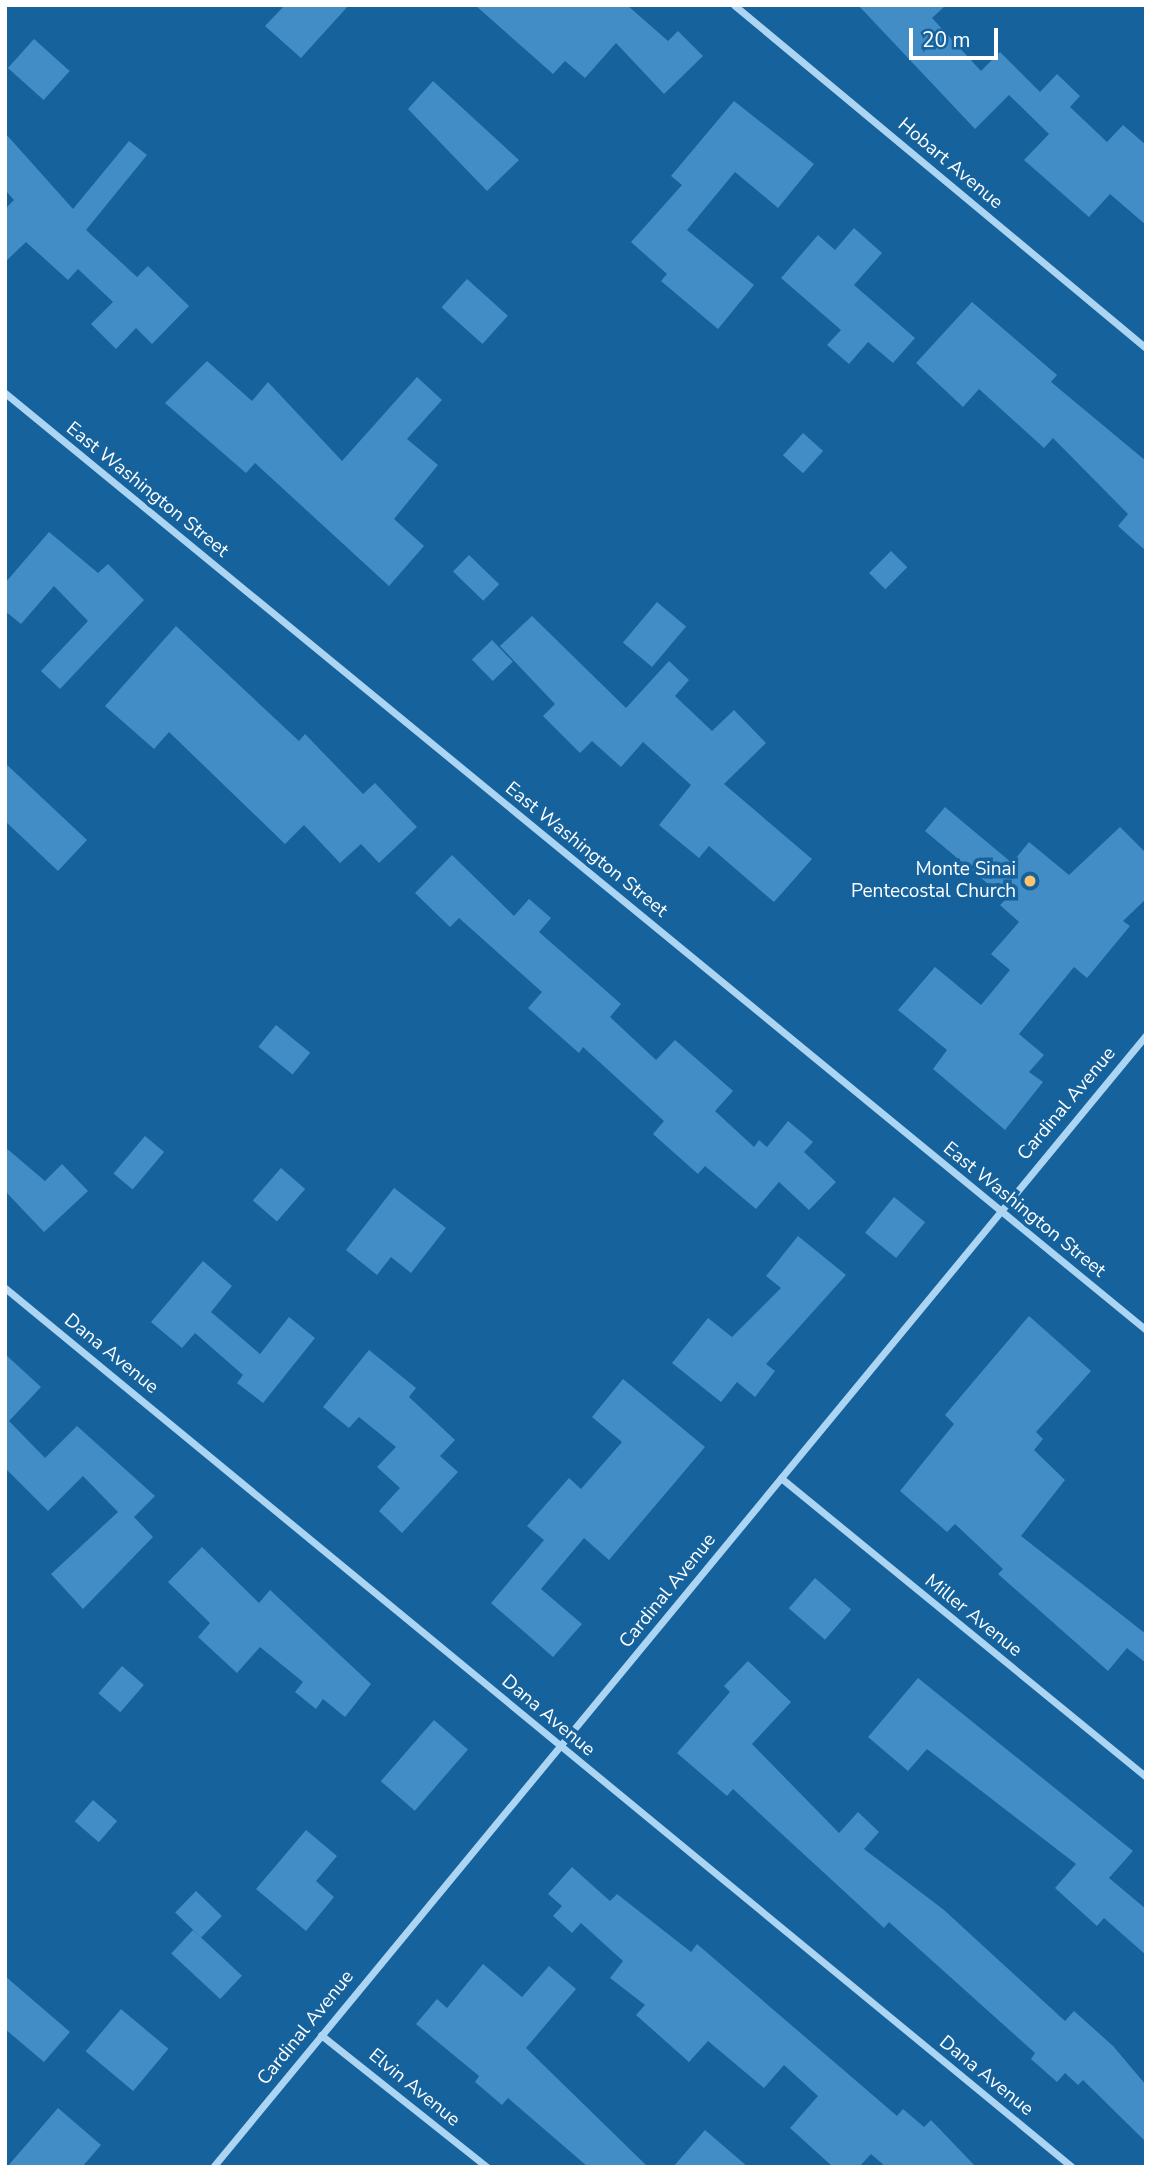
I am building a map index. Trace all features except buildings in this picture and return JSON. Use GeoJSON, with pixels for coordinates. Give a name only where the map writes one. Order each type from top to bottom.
{"type":"FeatureCollection","features":[{"type":"Feature","properties":{"kind":"street","name":"Hobart Avenue"},"geometry":{"type":"LineString","coordinates":[[734,5],[1146,348]]}},
{"type":"Feature","properties":{"kind":"street","name":"East Washington Street"},"geometry":{"type":"LineString","coordinates":[[5,393],[1146,1330]]}},
{"type":"Feature","properties":{"kind":"street","name":"Cardinal Avenue"},"geometry":{"type":"LineString","coordinates":[[213,2167],[1146,1035]]}},
{"type":"Feature","properties":{"kind":"street","name":"Dana Avenue"},"geometry":{"type":"LineString","coordinates":[[5,1288],[1072,2167]]}},
{"type":"Feature","properties":{"kind":"street","name":"Miller Avenue"},"geometry":{"type":"LineString","coordinates":[[781,1478],[1146,1777]]}},
{"type":"Feature","properties":{"kind":"street","name":"Elvin Avenue"},"geometry":{"type":"LineString","coordinates":[[321,2035],[486,2167]]}},
{"type":"Feature","properties":{"kind":"place","name":"Monte Sinai Pentecostal Church"},"geometry":{"type":"Point","coordinates":[1030,881]}}]}
